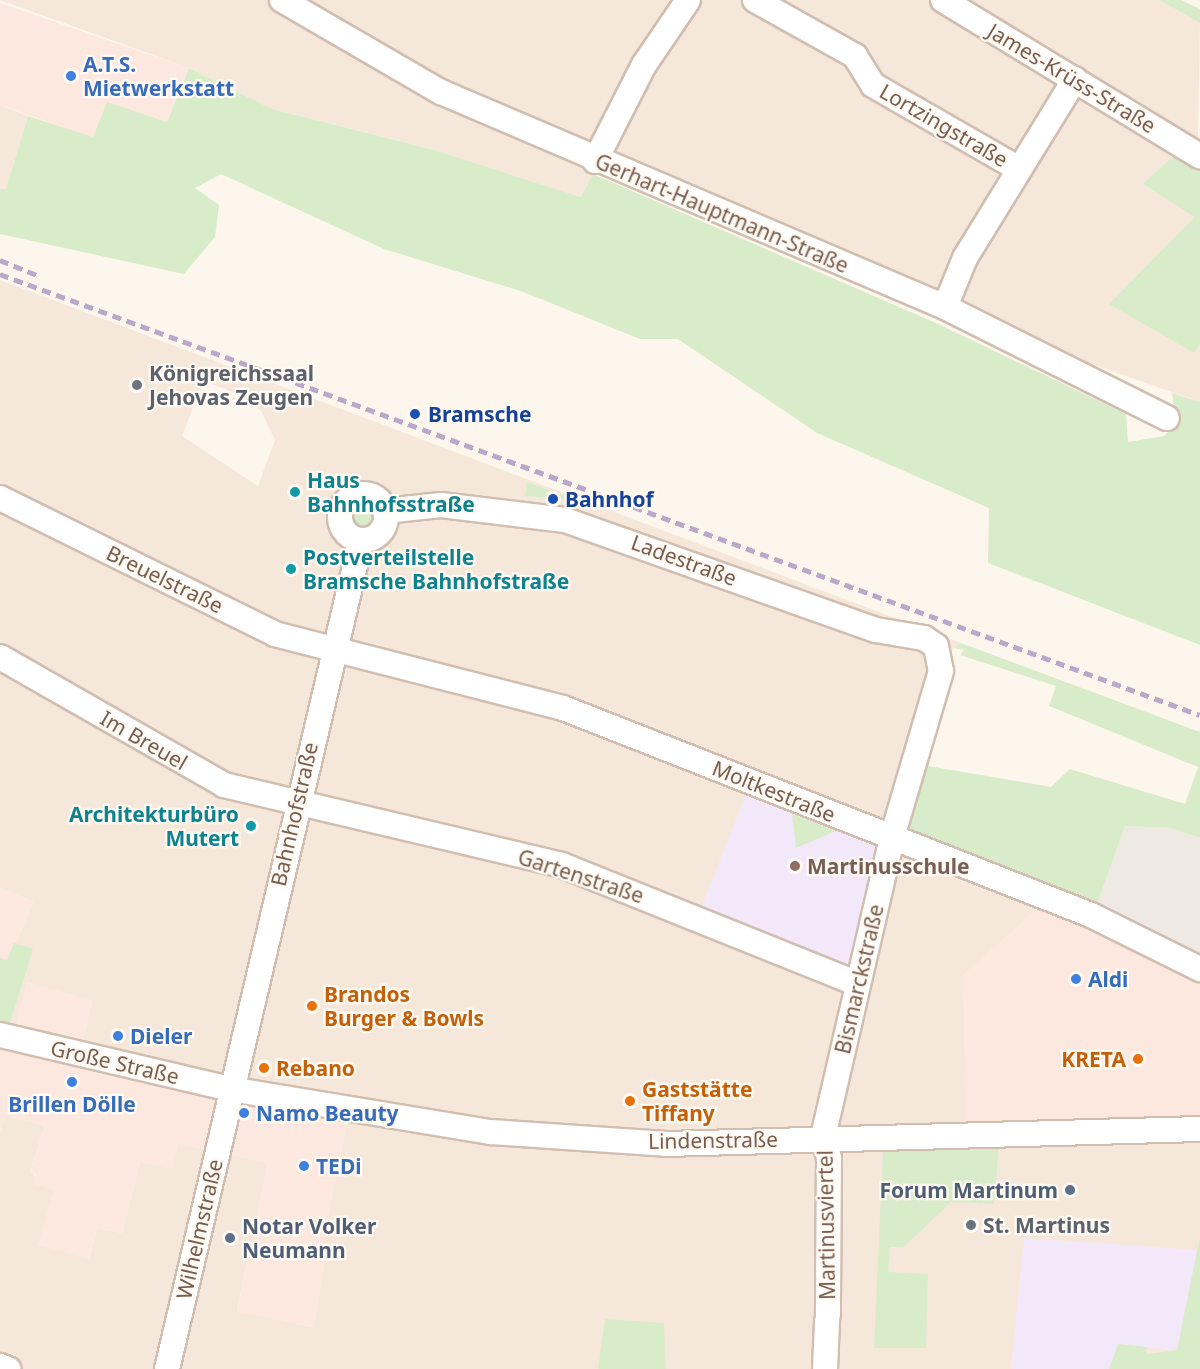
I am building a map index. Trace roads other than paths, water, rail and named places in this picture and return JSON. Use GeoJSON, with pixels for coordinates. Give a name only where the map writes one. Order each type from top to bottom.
{"type":"FeatureCollection","features":[{"type":"Feature","properties":{"kind":"street","name":"Gerhart-Hauptmann-Straße"},"geometry":{"type":"LineString","coordinates":[[282,0],[441,92],[595,161],[945,307],[1167,418]]}},
{"type":"Feature","properties":{"kind":"street"},"geometry":{"type":"LineString","coordinates":[[595,161],[644,65],[688,0]]}},
{"type":"Feature","properties":{"kind":"street","name":"Lortzingstraße"},"geometry":{"type":"LineString","coordinates":[[755,0],[855,56],[873,85],[1018,169]]}},
{"type":"Feature","properties":{"kind":"street","name":"James-Krüss-Straße"},"geometry":{"type":"LineString","coordinates":[[943,0],[1200,156]]}},
{"type":"Feature","properties":{"kind":"street","name":"Lortzingstraße"},"geometry":{"type":"LineString","coordinates":[[945,307],[965,258],[1018,169],[1076,79]]}},
{"type":"Feature","properties":{"kind":"street"},"geometry":{"type":"LineString","coordinates":[[373,497],[385,511],[380,532],[361,540],[341,525],[347,500],[373,497]]}},
{"type":"Feature","properties":{"kind":"street","name":"Breuelstraße"},"geometry":{"type":"LineString","coordinates":[[0,498],[275,634],[334,651]]}},
{"type":"Feature","properties":{"kind":"street","name":"Ladestraße"},"geometry":{"type":"LineString","coordinates":[[385,511],[441,505],[586,525],[876,630],[924,638],[942,657],[936,683]]}},
{"type":"Feature","properties":{"kind":"street","name":"Bahnhofstraße"},"geometry":{"type":"LineString","coordinates":[[231,1089],[296,804],[361,540]]}},
{"type":"Feature","properties":{"kind":"street","name":"Moltkestraße"},"geometry":{"type":"LineString","coordinates":[[334,651],[563,708],[1091,915],[1200,969]]}},
{"type":"Feature","properties":{"kind":"street","name":"Im Breuel"},"geometry":{"type":"LineString","coordinates":[[0,657],[224,785],[296,804]]}},
{"type":"Feature","properties":{"kind":"street","name":"Bismarckstraße"},"geometry":{"type":"LineString","coordinates":[[824,1136],[856,983],[892,838],[936,683]]}},
{"type":"Feature","properties":{"kind":"street","name":"Gartenstraße"},"geometry":{"type":"LineString","coordinates":[[296,804],[562,865],[856,983]]}},
{"type":"Feature","properties":{"kind":"street","name":"Große Straße"},"geometry":{"type":"LineString","coordinates":[[0,1035],[231,1089]]}},
{"type":"Feature","properties":{"kind":"street","name":"Lindenstraße"},"geometry":{"type":"LineString","coordinates":[[231,1089],[491,1132],[666,1144],[824,1136],[1200,1129]]}},
{"type":"Feature","properties":{"kind":"street","name":"Wilhelmstraße"},"geometry":{"type":"LineString","coordinates":[[167,1369],[231,1089]]}},
{"type":"Feature","properties":{"kind":"street","name":"Martinusviertel"},"geometry":{"type":"LineString","coordinates":[[824,1136],[829,1158],[828,1318],[825,1369]]}},
{"type":"Feature","properties":{"kind":"street"},"geometry":{"type":"LineString","coordinates":[[0,1366],[8,1369]]}},
{"type":"Feature","properties":{"kind":"railway"},"geometry":{"type":"LineString","coordinates":[[0,260],[37,275]]}},
{"type":"Feature","properties":{"kind":"railway"},"geometry":{"type":"LineString","coordinates":[[0,274],[1200,715]]}},
{"type":"Feature","properties":{"kind":"place","name":"A.T.S. Mietwerkstatt"},"geometry":{"type":"Point","coordinates":[71,76]}},
{"type":"Feature","properties":{"kind":"place","name":"Königreichssaal Jehovas Zeugen"},"geometry":{"type":"Point","coordinates":[137,385]}},
{"type":"Feature","properties":{"kind":"place","name":"Bramsche"},"geometry":{"type":"Point","coordinates":[415,414]}},
{"type":"Feature","properties":{"kind":"place","name":"Haus Bahnhofsstraße"},"geometry":{"type":"Point","coordinates":[295,492]}},
{"type":"Feature","properties":{"kind":"place","name":"Bahnhof"},"geometry":{"type":"Point","coordinates":[553,499]}},
{"type":"Feature","properties":{"kind":"place","name":"Postverteilstelle Bramsche Bahnhofstraße"},"geometry":{"type":"Point","coordinates":[291,569]}},
{"type":"Feature","properties":{"kind":"place","name":"Architekturbüro Mutert"},"geometry":{"type":"Point","coordinates":[251,826]}},
{"type":"Feature","properties":{"kind":"place","name":"Martinusschule"},"geometry":{"type":"Point","coordinates":[795,866]}},
{"type":"Feature","properties":{"kind":"place","name":"Aldi"},"geometry":{"type":"Point","coordinates":[1076,979]}},
{"type":"Feature","properties":{"kind":"place","name":"Brandos Burger & Bowls"},"geometry":{"type":"Point","coordinates":[312,1006]}},
{"type":"Feature","properties":{"kind":"place","name":"Dieler"},"geometry":{"type":"Point","coordinates":[118,1036]}},
{"type":"Feature","properties":{"kind":"place","name":"KRETA"},"geometry":{"type":"Point","coordinates":[1138,1059]}},
{"type":"Feature","properties":{"kind":"place","name":"Rebano"},"geometry":{"type":"Point","coordinates":[264,1068]}},
{"type":"Feature","properties":{"kind":"place","name":"Brillen Dölle"},"geometry":{"type":"Point","coordinates":[72,1082]}},
{"type":"Feature","properties":{"kind":"place","name":"Gaststätte Tiffany"},"geometry":{"type":"Point","coordinates":[630,1101]}},
{"type":"Feature","properties":{"kind":"place","name":"Namo Beauty"},"geometry":{"type":"Point","coordinates":[244,1113]}},
{"type":"Feature","properties":{"kind":"place","name":"TEDi"},"geometry":{"type":"Point","coordinates":[304,1166]}},
{"type":"Feature","properties":{"kind":"place","name":"Forum Martinum"},"geometry":{"type":"Point","coordinates":[1070,1190]}},
{"type":"Feature","properties":{"kind":"place","name":"St. Martinus"},"geometry":{"type":"Point","coordinates":[971,1225]}},
{"type":"Feature","properties":{"kind":"place","name":"Notar Volker Neumann"},"geometry":{"type":"Point","coordinates":[230,1238]}}]}
